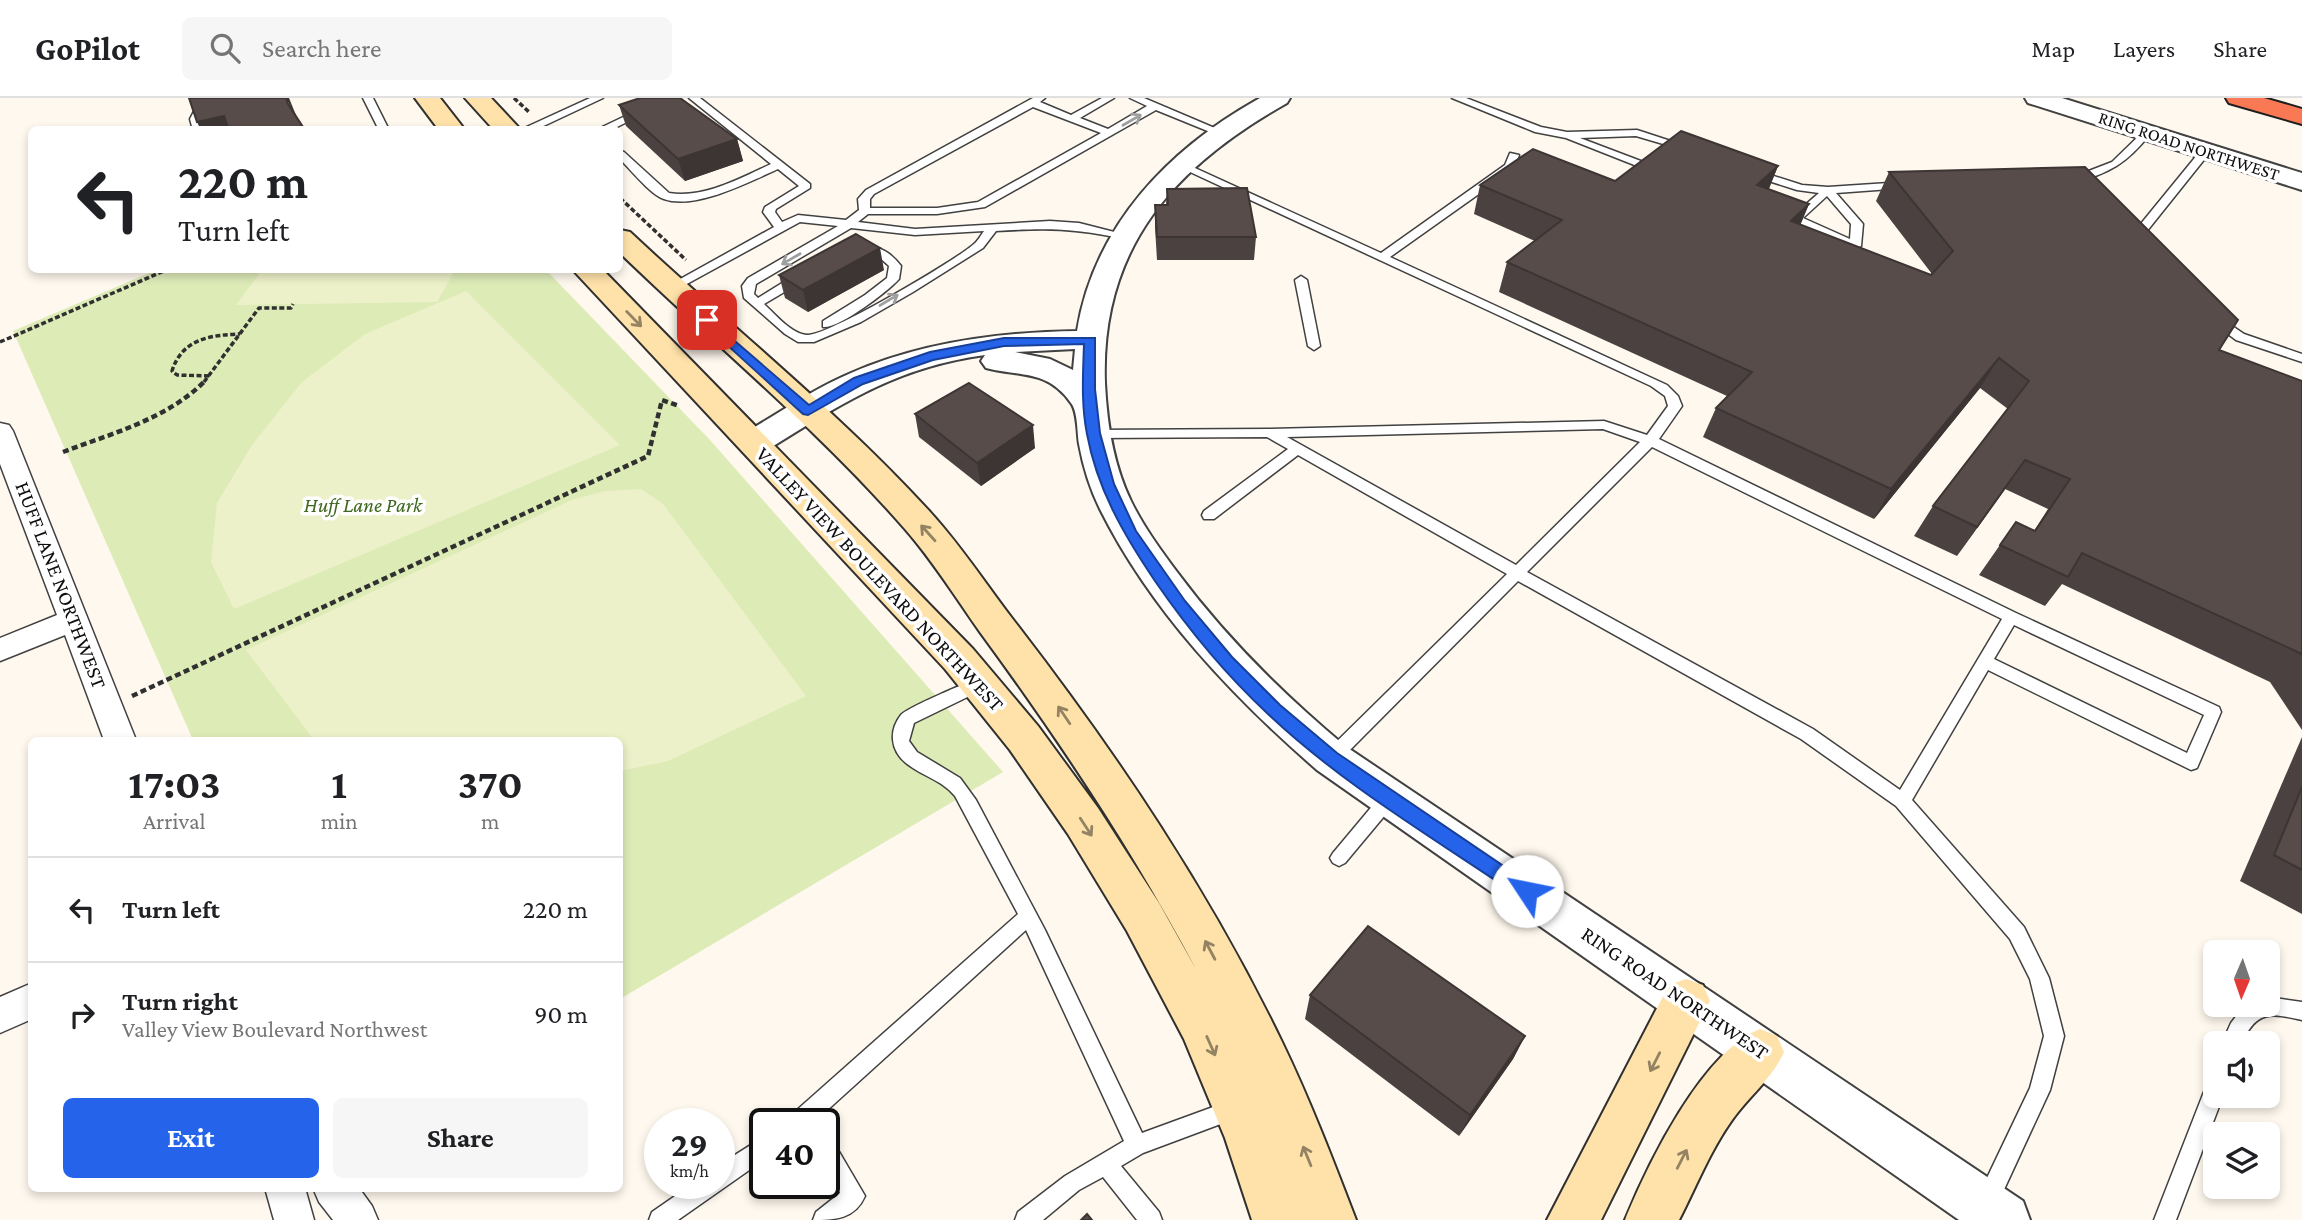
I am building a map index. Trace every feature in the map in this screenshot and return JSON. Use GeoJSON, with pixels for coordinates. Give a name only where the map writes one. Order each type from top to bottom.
{"type":"FeatureCollection","features":[{"type":"Feature","properties":{"kind":"highway"},"geometry":{"type":"LineString","coordinates":[[2238,98],[2302,117]]}},
{"type":"Feature","properties":{"kind":"main road"},"geometry":{"type":"LineString","coordinates":[[428,98],[446,126]]}},
{"type":"Feature","properties":{"kind":"main road"},"geometry":{"type":"LineString","coordinates":[[452,98],[476,126]]}},
{"type":"Feature","properties":{"kind":"main road"},"geometry":{"type":"LineString","coordinates":[[477,98],[505,126]]}},
{"type":"Feature","properties":{"kind":"main road"},"geometry":{"type":"LineString","coordinates":[[623,241],[670,288],[861,461],[933,539],[1044,687],[1110,783],[1198,929],[1254,1035],[1309,1159],[1329,1220]]}},
{"type":"Feature","properties":{"kind":"main road","name":"VALLEY VIEW BOULEVARD NORTHWEST"},"geometry":{"type":"LineString","coordinates":[[590,273],[755,442],[959,659],[1024,738],[1083,821],[1143,917],[1202,1026],[1250,1137],[1278,1220]]}},
{"type":"Feature","properties":{"kind":"main road"},"geometry":{"type":"LineString","coordinates":[[980,684],[1001,682],[1008,688],[1049,742],[1158,862]]}},
{"type":"Feature","properties":{"kind":"main road"},"geometry":{"type":"LineString","coordinates":[[1573,1220],[1686,1001]]}},
{"type":"Feature","properties":{"kind":"main road"},"geometry":{"type":"LineString","coordinates":[[1651,1220],[1702,1121],[1716,1100],[1760,1052]]}},
{"type":"Feature","properties":{"kind":"street","name":"RING ROAD NORTHWEST"},"geometry":{"type":"LineString","coordinates":[[1278,98],[1219,132],[1180,165],[1154,192],[1124,236],[1107,271],[1098,302],[1090,348],[1092,419],[1109,489],[1124,521],[1180,605],[1226,662],[1274,710],[1331,758],[1995,1213]]}},
{"type":"Feature","properties":{"kind":"street","name":"RING ROAD NORTHWEST"},"geometry":{"type":"LineString","coordinates":[[2037,98],[2302,181]]}},
{"type":"Feature","properties":{"kind":"street"},"geometry":{"type":"LineString","coordinates":[[755,442],[813,416],[859,381],[888,369],[970,347],[1012,342],[1061,328],[1098,302]]}},
{"type":"Feature","properties":{"kind":"street"},"geometry":{"type":"LineString","coordinates":[[1012,342],[1090,348]]}},
{"type":"Feature","properties":{"kind":"street"},"geometry":{"type":"LineString","coordinates":[[813,416],[860,408],[940,372],[984,361],[1090,348]]}},
{"type":"Feature","properties":{"kind":"street"},"geometry":{"type":"LineString","coordinates":[[984,361],[1044,365],[1060,373],[1075,385],[1092,419]]}},
{"type":"Feature","properties":{"kind":"street","name":"HUFF LANE NORTHWEST"},"geometry":{"type":"LineString","coordinates":[[0,431],[119,737]]}},
{"type":"Feature","properties":{"kind":"street"},"geometry":{"type":"LineString","coordinates":[[0,650],[75,619]]}},
{"type":"Feature","properties":{"kind":"street"},"geometry":{"type":"LineString","coordinates":[[0,1016],[28,1002]]}},
{"type":"Feature","properties":{"kind":"street"},"geometry":{"type":"LineString","coordinates":[[286,1192],[295,1220]]}},
{"type":"Feature","properties":{"kind":"street"},"geometry":{"type":"LineString","coordinates":[[336,1192],[358,1220]]}},
{"type":"Feature","properties":{"kind":"lane"},"geometry":{"type":"LineString","coordinates":[[197,126],[195,119],[206,98]]}},
{"type":"Feature","properties":{"kind":"lane"},"geometry":{"type":"LineString","coordinates":[[368,98],[382,126]]}},
{"type":"Feature","properties":{"kind":"lane"},"geometry":{"type":"LineString","coordinates":[[533,126],[598,98]]}},
{"type":"Feature","properties":{"kind":"lane"},"geometry":{"type":"LineString","coordinates":[[694,98],[806,186],[771,207],[769,212],[779,226]]}},
{"type":"Feature","properties":{"kind":"lane"},"geometry":{"type":"LineString","coordinates":[[1072,118],[1109,98]]}},
{"type":"Feature","properties":{"kind":"lane"},"geometry":{"type":"LineString","coordinates":[[1135,98],[1219,132]]}},
{"type":"Feature","properties":{"kind":"lane"},"geometry":{"type":"LineString","coordinates":[[1457,98],[1539,130],[1559,134],[1642,165]]}},
{"type":"Feature","properties":{"kind":"lane"},"geometry":{"type":"LineString","coordinates":[[865,211],[864,199],[870,192],[1036,100],[1109,133]]}},
{"type":"Feature","properties":{"kind":"lane"},"geometry":{"type":"LineString","coordinates":[[601,126],[610,118],[657,104],[610,126]]}},
{"type":"Feature","properties":{"kind":"lane"},"geometry":{"type":"LineString","coordinates":[[993,227],[979,246],[851,323],[816,339],[800,339],[748,295],[748,286],[752,281],[850,224],[865,211],[937,211],[981,205],[1155,106]]}},
{"type":"Feature","properties":{"kind":"lane"},"geometry":{"type":"LineString","coordinates":[[702,120],[716,116]]}},
{"type":"Feature","properties":{"kind":"lane"},"geometry":{"type":"LineString","coordinates":[[2067,180],[2099,173],[2120,164],[2146,132]]}},
{"type":"Feature","properties":{"kind":"lane"},"geometry":{"type":"LineString","coordinates":[[1559,134],[1637,133],[1695,151]]}},
{"type":"Feature","properties":{"kind":"lane"},"geometry":{"type":"LineString","coordinates":[[2156,256],[2141,240],[2141,231],[2206,151]]}},
{"type":"Feature","properties":{"kind":"lane"},"geometry":{"type":"LineString","coordinates":[[1381,258],[1510,167],[1514,155]]}},
{"type":"Feature","properties":{"kind":"lane"},"geometry":{"type":"LineString","coordinates":[[623,158],[665,196],[674,200],[693,197],[778,165]]}},
{"type":"Feature","properties":{"kind":"lane"},"geometry":{"type":"LineString","coordinates":[[1180,165],[1662,388],[1671,396],[1675,405],[1674,413],[1651,441],[1331,758]]}},
{"type":"Feature","properties":{"kind":"lane"},"geometry":{"type":"LineString","coordinates":[[1745,170],[1801,188],[1828,190],[1914,185]]}},
{"type":"Feature","properties":{"kind":"lane"},"geometry":{"type":"LineString","coordinates":[[1828,190],[1857,224],[1855,246],[1795,219],[1828,190]]}},
{"type":"Feature","properties":{"kind":"lane"},"geometry":{"type":"LineString","coordinates":[[670,288],[798,218],[915,232],[1050,224],[1079,226],[1124,236]]}},
{"type":"Feature","properties":{"kind":"lane"},"geometry":{"type":"LineString","coordinates":[[800,339],[845,314],[892,279],[895,266],[887,256],[874,249],[849,250]]}},
{"type":"Feature","properties":{"kind":"lane"},"geometry":{"type":"LineString","coordinates":[[757,303],[808,273]]}},
{"type":"Feature","properties":{"kind":"lane"},"geometry":{"type":"LineString","coordinates":[[1300,279],[1314,346]]}},
{"type":"Feature","properties":{"kind":"lane"},"geometry":{"type":"LineString","coordinates":[[2204,306],[2231,332],[2302,358]]}},
{"type":"Feature","properties":{"kind":"lane"},"geometry":{"type":"LineString","coordinates":[[1092,419],[1269,433],[1604,425],[1651,441],[2011,617],[2213,712],[2191,763],[1985,662]]}},
{"type":"Feature","properties":{"kind":"lane"},"geometry":{"type":"LineString","coordinates":[[1269,433],[1807,734],[1902,801],[2017,933],[2039,978],[2054,1036],[2040,1090],[1995,1213]]}},
{"type":"Feature","properties":{"kind":"lane"},"geometry":{"type":"LineString","coordinates":[[1209,515],[1297,449]]}},
{"type":"Feature","properties":{"kind":"lane"},"geometry":{"type":"LineString","coordinates":[[1902,801],[2011,617]]}},
{"type":"Feature","properties":{"kind":"lane"},"geometry":{"type":"LineString","coordinates":[[980,684],[908,718],[902,726],[901,748],[907,756],[950,780],[974,812],[1028,917],[1137,1145]]}},
{"type":"Feature","properties":{"kind":"lane"},"geometry":{"type":"LineString","coordinates":[[1339,858],[1390,797]]}},
{"type":"Feature","properties":{"kind":"lane"},"geometry":{"type":"LineString","coordinates":[[819,1108],[1028,917]]}},
{"type":"Feature","properties":{"kind":"lane"},"geometry":{"type":"LineString","coordinates":[[2236,1031],[2241,1019],[2256,1009],[2273,1006],[2302,1011]]}},
{"type":"Feature","properties":{"kind":"lane"},"geometry":{"type":"LineString","coordinates":[[1026,1220],[1072,1183],[1137,1145],[1238,1108]]}},
{"type":"Feature","properties":{"kind":"lane"},"geometry":{"type":"LineString","coordinates":[[2165,1220],[2208,1108]]}},
{"type":"Feature","properties":{"kind":"lane"},"geometry":{"type":"LineString","coordinates":[[1105,1163],[1151,1220]]}},
{"type":"Feature","properties":{"kind":"lane"},"geometry":{"type":"LineString","coordinates":[[824,1220],[854,1196],[840,1172]]}},
{"type":"Feature","properties":{"kind":"lane"},"geometry":{"type":"LineString","coordinates":[[660,1220],[690,1199]]}},
{"type":"Feature","properties":{"kind":"path"},"geometry":{"type":"LineString","coordinates":[[0,342],[159,273]]}},
{"type":"Feature","properties":{"kind":"path"},"geometry":{"type":"LineString","coordinates":[[63,452],[163,412],[195,391],[210,376],[259,308],[291,308],[293,304]]}},
{"type":"Feature","properties":{"kind":"path"},"geometry":{"type":"LineString","coordinates":[[210,376],[177,375],[172,371],[173,365],[187,347],[205,336],[240,334]]}},
{"type":"Feature","properties":{"kind":"path"},"geometry":{"type":"LineString","coordinates":[[108,707],[648,456],[662,400],[687,408]]}},
{"type":"Feature","properties":{"kind":"green space","name":"Huff Lane Park"},"geometry":{"type":"Polygon","coordinates":[[[149,273],[549,273],[710,440],[1003,772],[623,997],[623,737],[192,737],[13,331],[149,273]]]}},
{"type":"Feature","properties":{"kind":"green space"},"geometry":{"type":"Polygon","coordinates":[[[260,273],[453,273],[437,302],[236,305],[260,273]]]}},
{"type":"Feature","properties":{"kind":"green space"},"geometry":{"type":"Polygon","coordinates":[[[466,291],[620,445],[234,609],[211,562],[217,503],[252,445],[302,382],[365,334],[466,291]]]}},
{"type":"Feature","properties":{"kind":"green space"},"geometry":{"type":"Polygon","coordinates":[[[641,489],[663,504],[806,696],[668,761],[623,770],[623,737],[312,737],[246,650],[574,499],[606,491],[641,489]]]}},
{"type":"Feature","properties":{"kind":"building"},"geometry":{"type":"Polygon","coordinates":[[[189,98],[286,98],[302,126],[228,126],[224,116],[197,122],[189,98]]]}},
{"type":"Feature","properties":{"kind":"building"},"geometry":{"type":"Polygon","coordinates":[[[640,98],[680,98],[737,139],[678,159],[619,105],[640,98]]]}},
{"type":"Feature","properties":{"kind":"building"},"geometry":{"type":"Polygon","coordinates":[[[1681,131],[1778,166],[1757,185],[1809,204],[1791,221],[1931,275],[1953,251],[1889,172],[2085,167],[2238,320],[2219,350],[2302,381],[2302,655],[2082,553],[2068,577],[2000,545],[2016,522],[2035,531],[2070,479],[2025,460],[1977,527],[1933,506],[2029,381],[1999,358],[1891,489],[1716,408],[1752,372],[1507,262],[1562,220],[1480,185],[1533,149],[1615,181],[1681,131]]]}},
{"type":"Feature","properties":{"kind":"building"},"geometry":{"type":"Polygon","coordinates":[[[1247,188],[1256,237],[1157,237],[1155,205],[1168,205],[1167,189],[1247,188]]]}},
{"type":"Feature","properties":{"kind":"building"},"geometry":{"type":"Polygon","coordinates":[[[856,234],[880,248],[803,290],[779,275],[856,234]]]}},
{"type":"Feature","properties":{"kind":"building"},"geometry":{"type":"Polygon","coordinates":[[[969,383],[1033,425],[977,463],[915,414],[969,383]]]}},
{"type":"Feature","properties":{"kind":"building"},"geometry":{"type":"Polygon","coordinates":[[[2302,787],[2302,870],[2274,855],[2302,787]]]}},
{"type":"Feature","properties":{"kind":"building"},"geometry":{"type":"Polygon","coordinates":[[[1368,926],[1525,1036],[1470,1115],[1310,995],[1368,926]]]}},
{"type":"Feature","properties":{"kind":"building"},"geometry":{"type":"Polygon","coordinates":[[[1087,1214],[1092,1220],[1081,1220],[1087,1214]]]}},
{"type":"Feature","properties":{"kind":"route"},"geometry":{"type":"LineString","coordinates":[[707,320],[808,411],[859,381],[930,356],[1004,342],[1091,340],[1088,389],[1093,433],[1112,499],[1129,532],[1180,605],[1226,662],[1274,710],[1331,758],[1527,891]]}}]}
